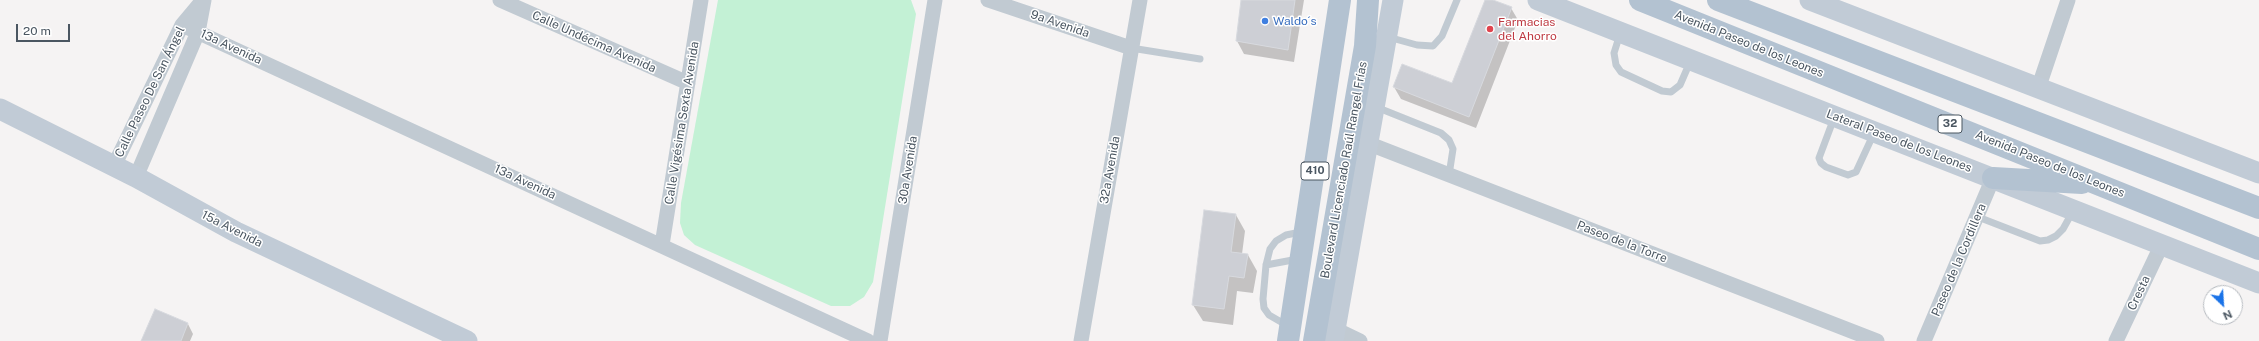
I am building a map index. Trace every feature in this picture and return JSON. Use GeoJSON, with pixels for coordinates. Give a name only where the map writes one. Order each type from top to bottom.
{"type":"FeatureCollection","features":[{"type":"Feature","properties":{"kind":"main road","name":"410"},"geometry":{"type":"LineString","coordinates":[[1290,334],[1340,0]]}},
{"type":"Feature","properties":{"kind":"main road"},"geometry":{"type":"LineString","coordinates":[[1365,46],[1368,0]]}},
{"type":"Feature","properties":{"kind":"main road","name":"Avenida Paseo de los Leones"},"geometry":{"type":"LineString","coordinates":[[1640,0],[2259,249]]}},
{"type":"Feature","properties":{"kind":"main road"},"geometry":{"type":"LineString","coordinates":[[1718,0],[2259,208]]}},
{"type":"Feature","properties":{"kind":"main road","name":"Boulevard Licenciado Raúl Rangel Frías"},"geometry":{"type":"LineString","coordinates":[[1314,341],[1365,46]]}},
{"type":"Feature","properties":{"kind":"main road"},"geometry":{"type":"LineString","coordinates":[[1993,178],[2100,184]]}},
{"type":"Feature","properties":{"kind":"street","name":"Calle Paseo De San Ángel"},"geometry":{"type":"LineString","coordinates":[[114,166],[182,25],[203,0]]}},
{"type":"Feature","properties":{"kind":"street","name":"Calle Paseo De San Ángel"},"geometry":{"type":"LineString","coordinates":[[136,177],[198,32],[203,0]]}},
{"type":"Feature","properties":{"kind":"street","name":"Calle Undécima Avenida"},"geometry":{"type":"LineString","coordinates":[[500,0],[688,83]]}},
{"type":"Feature","properties":{"kind":"street","name":"Calle Vigésima Sexta Avenida"},"geometry":{"type":"LineString","coordinates":[[662,245],[701,0]]}},
{"type":"Feature","properties":{"kind":"street","name":"30a Avenida"},"geometry":{"type":"LineString","coordinates":[[880,341],[935,0]]}},
{"type":"Feature","properties":{"kind":"street","name":"9a Avenida"},"geometry":{"type":"LineString","coordinates":[[988,0],[1131,48]]}},
{"type":"Feature","properties":{"kind":"street","name":"32a Avenida"},"geometry":{"type":"LineString","coordinates":[[1081,341],[1140,0]]}},
{"type":"Feature","properties":{"kind":"street","name":"Boulevard Licenciado Raúl Rangel Frías"},"geometry":{"type":"LineString","coordinates":[[1365,46],[1375,0]]}},
{"type":"Feature","properties":{"kind":"street"},"geometry":{"type":"LineString","coordinates":[[1360,341],[1334,335],[1367,143],[1388,37],[1393,0]]}},
{"type":"Feature","properties":{"kind":"street","name":"Lateral Paseo de los Leones"},"geometry":{"type":"LineString","coordinates":[[1538,0],[2259,283]]}},
{"type":"Feature","properties":{"kind":"street"},"geometry":{"type":"LineString","coordinates":[[1810,0],[2259,173]]}},
{"type":"Feature","properties":{"kind":"street"},"geometry":{"type":"LineString","coordinates":[[2038,88],[2068,0]]}},
{"type":"Feature","properties":{"kind":"street","name":"13a Avenida"},"geometry":{"type":"LineString","coordinates":[[182,25],[868,341]]}},
{"type":"Feature","properties":{"kind":"street","name":"15a Avenida"},"geometry":{"type":"LineString","coordinates":[[0,107],[136,177],[236,232],[467,341]]}},
{"type":"Feature","properties":{"kind":"street","name":"Paseo de la Torre"},"geometry":{"type":"LineString","coordinates":[[1367,143],[1877,341]]}},
{"type":"Feature","properties":{"kind":"street","name":"Paseo de la Cordillera"},"geometry":{"type":"LineString","coordinates":[[1924,341],[1978,217],[1993,178]]}},
{"type":"Feature","properties":{"kind":"street","name":"Cresta"},"geometry":{"type":"LineString","coordinates":[[2116,341],[2162,244]]}},
{"type":"Feature","properties":{"kind":"lane"},"geometry":{"type":"LineString","coordinates":[[1388,37],[1417,45],[1433,46],[1442,36],[1457,0]]}},
{"type":"Feature","properties":{"kind":"lane"},"geometry":{"type":"LineString","coordinates":[[1621,32],[1614,53],[1616,65],[1621,72],[1662,91],[1671,92],[1680,85],[1691,60]]}},
{"type":"Feature","properties":{"kind":"lane"},"geometry":{"type":"LineString","coordinates":[[1131,48],[1200,59]]}},
{"type":"Feature","properties":{"kind":"lane"},"geometry":{"type":"LineString","coordinates":[[1374,106],[1441,133],[1449,140],[1453,149],[1450,175]]}},
{"type":"Feature","properties":{"kind":"lane"},"geometry":{"type":"LineString","coordinates":[[1835,116],[1819,158],[1821,163],[1826,167],[1848,175],[1856,172],[1875,131]]}},
{"type":"Feature","properties":{"kind":"lane"},"geometry":{"type":"LineString","coordinates":[[1978,217],[2040,241],[2048,240],[2056,236],[2063,229],[2073,210]]}},
{"type":"Feature","properties":{"kind":"lane"},"geometry":{"type":"LineString","coordinates":[[1290,334],[1269,315],[1264,308],[1263,299],[1266,265],[1270,249],[1276,240],[1286,235],[1306,231]]}},
{"type":"Feature","properties":{"kind":"lane"},"geometry":{"type":"LineString","coordinates":[[1266,265],[1302,258]]}},
{"type":"Feature","properties":{"kind":"green space"},"geometry":{"type":"Polygon","coordinates":[[[718,0],[911,0],[916,14],[873,282],[864,297],[850,306],[831,306],[695,245],[684,235],[680,223],[681,203],[718,0]]]}},
{"type":"Feature","properties":{"kind":"building","name":"Waldo´s"},"geometry":{"type":"Polygon","coordinates":[[[1241,0],[1295,0],[1288,50],[1236,41],[1241,0]]]}},
{"type":"Feature","properties":{"kind":"building"},"geometry":{"type":"Polygon","coordinates":[[[1485,0],[1493,0],[1512,7],[1469,117],[1393,87],[1402,64],[1452,83],[1485,0]]]}},
{"type":"Feature","properties":{"kind":"building"},"geometry":{"type":"Polygon","coordinates":[[[1204,210],[1236,214],[1231,252],[1248,254],[1244,278],[1229,276],[1224,309],[1192,305],[1204,210]]]}},
{"type":"Feature","properties":{"kind":"building"},"geometry":{"type":"Polygon","coordinates":[[[155,309],[188,323],[181,341],[141,341],[155,309]]]}},
{"type":"Feature","properties":{"kind":"place","name":"Waldo´s"},"geometry":{"type":"Point","coordinates":[1265,21]}},
{"type":"Feature","properties":{"kind":"place","name":"Farmacias del Ahorro"},"geometry":{"type":"Point","coordinates":[1490,29]}}]}
